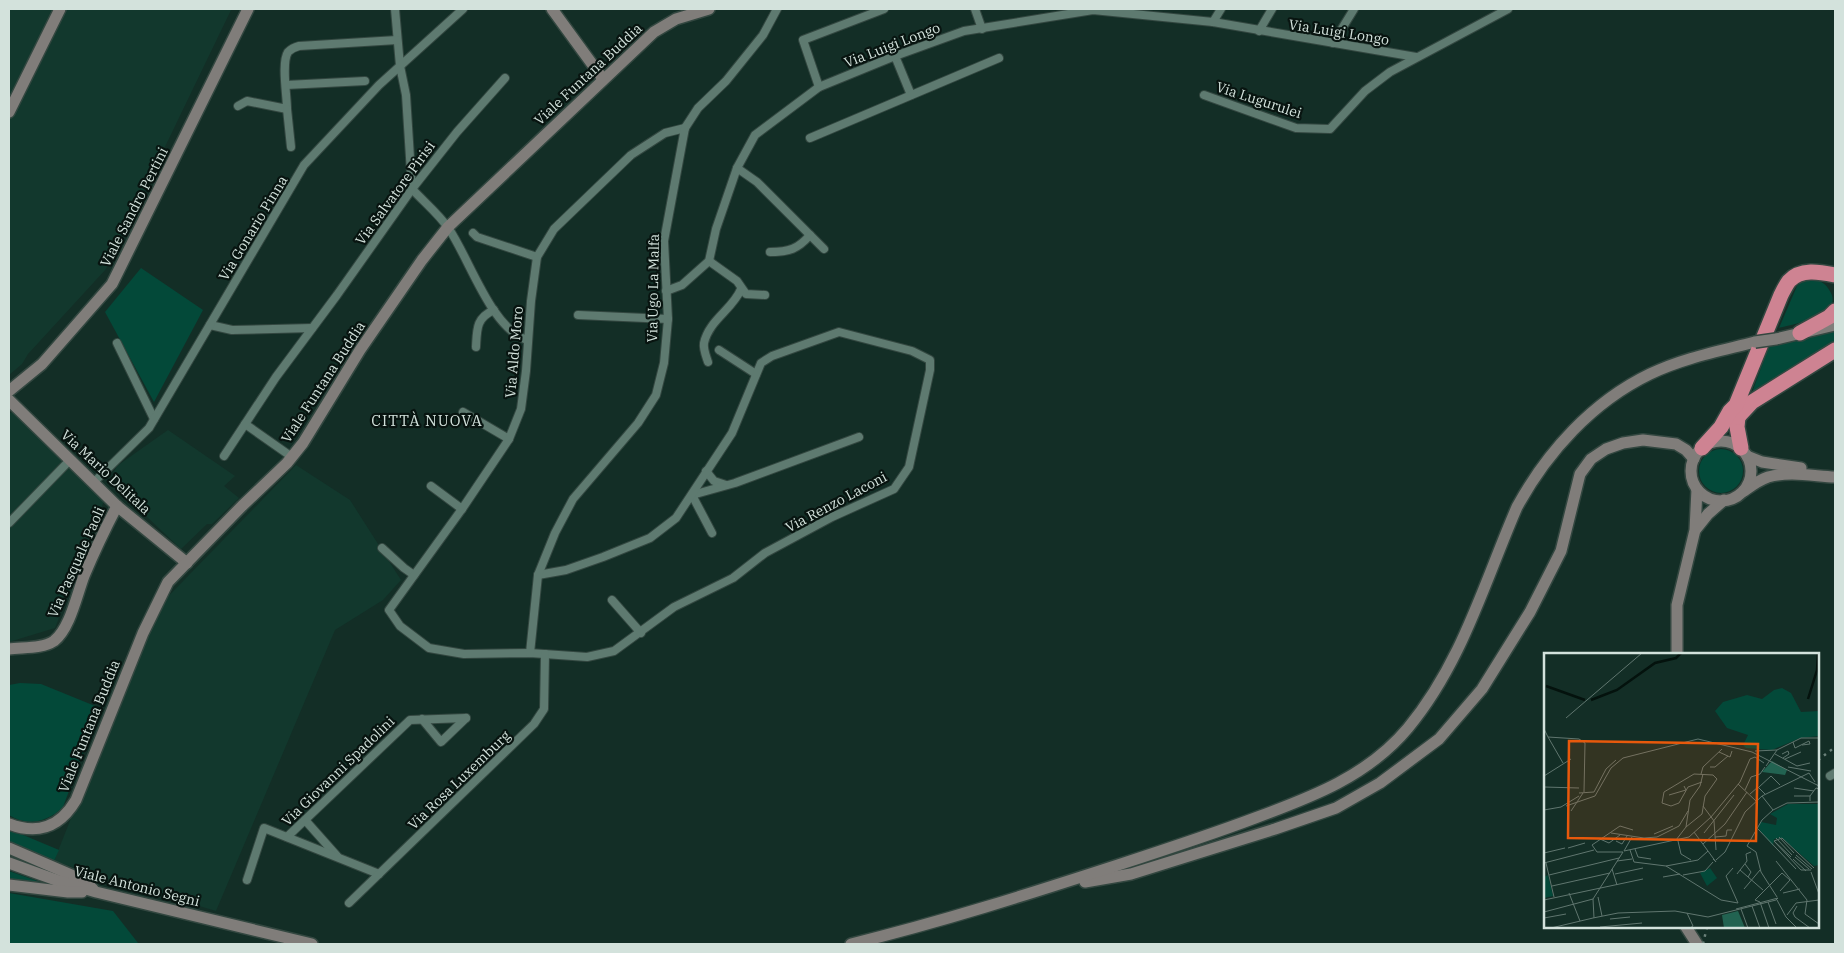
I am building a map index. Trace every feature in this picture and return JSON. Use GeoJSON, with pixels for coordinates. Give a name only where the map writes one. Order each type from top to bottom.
{"type":"FeatureCollection","features":[{"type":"Feature","properties":{"kind":"highway"},"geometry":{"type":"LineString","coordinates":[[1744,452],[1737,427],[1737,411],[1781,296],[1789,281],[1801,274],[1815,271],[1835,275]]}},
{"type":"Feature","properties":{"kind":"highway"},"geometry":{"type":"LineString","coordinates":[[1815,271],[1827,278],[1835,288]]}},
{"type":"Feature","properties":{"kind":"highway"},"geometry":{"type":"LineString","coordinates":[[1800,333],[1830,317],[1835,311]]}},
{"type":"Feature","properties":{"kind":"highway"},"geometry":{"type":"LineString","coordinates":[[1698,454],[1721,427],[1730,411],[1737,411],[1835,350]]}},
{"type":"Feature","properties":{"kind":"main road"},"geometry":{"type":"LineString","coordinates":[[9,112],[60,9]]}},
{"type":"Feature","properties":{"kind":"main road","name":"Viale Sandro Pertini"},"geometry":{"type":"LineString","coordinates":[[9,391],[42,364],[112,284],[248,9]]}},
{"type":"Feature","properties":{"kind":"main road"},"geometry":{"type":"LineString","coordinates":[[552,9],[603,79]]}},
{"type":"Feature","properties":{"kind":"main road","name":"Viale Funtana Buddia"},"geometry":{"type":"LineString","coordinates":[[9,824],[35,830],[50,825],[70,809],[76,800],[157,602],[168,582],[303,444],[360,350],[422,260],[448,227],[654,32],[676,19],[709,9]]}},
{"type":"Feature","properties":{"kind":"main road"},"geometry":{"type":"LineString","coordinates":[[851,944],[899,932],[1041,890],[1207,836],[1312,797],[1347,778],[1378,758],[1406,730],[1431,699],[1453,662],[1517,506],[1529,484],[1557,447],[1572,431],[1606,402],[1650,374],[1686,360],[1755,342],[1835,325]]}},
{"type":"Feature","properties":{"kind":"main road","name":"Via Mario Delitala"},"geometry":{"type":"LineString","coordinates":[[9,400],[117,506],[187,563]]}},
{"type":"Feature","properties":{"kind":"main road"},"geometry":{"type":"LineString","coordinates":[[1041,890],[1131,874],[1274,829],[1336,808],[1380,783],[1439,739],[1482,689],[1530,612],[1561,551],[1580,474],[1591,460],[1606,449],[1623,443],[1643,440],[1676,444],[1698,454]]}},
{"type":"Feature","properties":{"kind":"main road"},"geometry":{"type":"LineString","coordinates":[[1677,653],[1677,606],[1695,530],[1697,489],[1692,474],[1698,454],[1709,444],[1726,441],[1762,462],[1779,466],[1835,470]]}},
{"type":"Feature","properties":{"kind":"main road"},"geometry":{"type":"LineString","coordinates":[[1744,452],[1751,471],[1749,482],[1744,491]]}},
{"type":"Feature","properties":{"kind":"main road"},"geometry":{"type":"LineString","coordinates":[[1697,489],[1709,498],[1724,500],[1738,496],[1766,478],[1778,475],[1835,477]]}},
{"type":"Feature","properties":{"kind":"main road"},"geometry":{"type":"LineString","coordinates":[[1695,530],[1708,514],[1724,500]]}},
{"type":"Feature","properties":{"kind":"main road","name":"Via Pasquale Paoli"},"geometry":{"type":"LineString","coordinates":[[9,649],[43,646],[53,642],[61,633],[98,545],[117,506]]}},
{"type":"Feature","properties":{"kind":"main road"},"geometry":{"type":"LineString","coordinates":[[9,848],[83,880],[96,892]]}},
{"type":"Feature","properties":{"kind":"main road","name":"Viale Antonio Segni"},"geometry":{"type":"LineString","coordinates":[[9,863],[96,892],[312,944]]}},
{"type":"Feature","properties":{"kind":"main road"},"geometry":{"type":"LineString","coordinates":[[9,885],[68,892],[96,892]]}},
{"type":"Feature","properties":{"kind":"main road"},"geometry":{"type":"LineString","coordinates":[[1687,928],[1697,944]]}},
{"type":"Feature","properties":{"kind":"street"},"geometry":{"type":"LineString","coordinates":[[395,9],[400,66],[406,95],[412,190],[448,227],[494,310],[517,337],[527,340]]}},
{"type":"Feature","properties":{"kind":"street","name":"Via Gonario Pinna"},"geometry":{"type":"LineString","coordinates":[[93,483],[148,428],[304,165],[367,97],[463,9]]}},
{"type":"Feature","properties":{"kind":"street","name":"Via Ugo La Malfa"},"geometry":{"type":"LineString","coordinates":[[530,653],[538,575],[555,533],[574,499],[638,423],[656,395],[664,363],[668,319],[664,241],[685,128],[698,108],[726,81],[763,35],[777,9]]}},
{"type":"Feature","properties":{"kind":"street"},"geometry":{"type":"LineString","coordinates":[[819,88],[803,40],[884,9]]}},
{"type":"Feature","properties":{"kind":"street"},"geometry":{"type":"LineString","coordinates":[[975,9],[982,28]]}},
{"type":"Feature","properties":{"kind":"street"},"geometry":{"type":"LineString","coordinates":[[1213,22],[1220,9]]}},
{"type":"Feature","properties":{"kind":"street"},"geometry":{"type":"LineString","coordinates":[[1259,31],[1272,9]]}},
{"type":"Feature","properties":{"kind":"street"},"geometry":{"type":"LineString","coordinates":[[1333,43],[1354,9]]}},
{"type":"Feature","properties":{"kind":"street","name":"Via Lugurulei"},"geometry":{"type":"LineString","coordinates":[[1204,95],[1296,128],[1330,128],[1365,90],[1390,72],[1508,9]]}},
{"type":"Feature","properties":{"kind":"street","name":"Via Luigi Longo"},"geometry":{"type":"LineString","coordinates":[[709,261],[716,229],[737,168],[755,135],[819,88],[895,56],[964,31],[1093,10],[1213,22],[1416,57]]}},
{"type":"Feature","properties":{"kind":"street"},"geometry":{"type":"LineString","coordinates":[[290,147],[285,62],[288,52],[299,46],[397,40]]}},
{"type":"Feature","properties":{"kind":"street"},"geometry":{"type":"LineString","coordinates":[[895,56],[911,95]]}},
{"type":"Feature","properties":{"kind":"street"},"geometry":{"type":"LineString","coordinates":[[810,138],[999,58]]}},
{"type":"Feature","properties":{"kind":"street","name":"Via Salvatore Pirisi"},"geometry":{"type":"LineString","coordinates":[[224,456],[276,377],[412,190],[457,132],[505,78]]}},
{"type":"Feature","properties":{"kind":"street"},"geometry":{"type":"LineString","coordinates":[[286,85],[365,81]]}},
{"type":"Feature","properties":{"kind":"street"},"geometry":{"type":"LineString","coordinates":[[238,106],[247,101],[287,109]]}},
{"type":"Feature","properties":{"kind":"street","name":"Via Aldo Moro"},"geometry":{"type":"LineString","coordinates":[[530,653],[464,654],[429,648],[400,626],[389,610],[462,509],[509,439],[521,410],[537,257],[554,229],[631,155],[665,133],[685,128]]}},
{"type":"Feature","properties":{"kind":"street"},"geometry":{"type":"LineString","coordinates":[[737,168],[757,182],[824,248]]}},
{"type":"Feature","properties":{"kind":"street"},"geometry":{"type":"LineString","coordinates":[[473,232],[477,237],[537,257]]}},
{"type":"Feature","properties":{"kind":"street"},"geometry":{"type":"LineString","coordinates":[[770,252],[791,250],[802,245],[810,235]]}},
{"type":"Feature","properties":{"kind":"street"},"geometry":{"type":"LineString","coordinates":[[666,291],[682,285],[709,261],[737,281],[746,294],[765,295]]}},
{"type":"Feature","properties":{"kind":"street"},"geometry":{"type":"LineString","coordinates":[[708,362],[704,345],[708,334],[719,316],[737,298],[741,289]]}},
{"type":"Feature","properties":{"kind":"street"},"geometry":{"type":"LineString","coordinates":[[476,347],[479,322],[485,314],[494,310]]}},
{"type":"Feature","properties":{"kind":"street"},"geometry":{"type":"LineString","coordinates":[[578,315],[668,319]]}},
{"type":"Feature","properties":{"kind":"street"},"geometry":{"type":"LineString","coordinates":[[210,325],[232,330],[312,328]]}},
{"type":"Feature","properties":{"kind":"street","name":"Via Renzo Laconi"},"geometry":{"type":"LineString","coordinates":[[538,575],[566,570],[650,538],[676,518],[732,433],[761,363],[772,356],[839,332],[912,350],[930,360],[930,370],[909,467],[894,489],[832,517],[765,553],[733,578],[674,607],[641,633]]}},
{"type":"Feature","properties":{"kind":"street"},"geometry":{"type":"LineString","coordinates":[[117,343],[154,418]]}},
{"type":"Feature","properties":{"kind":"street"},"geometry":{"type":"LineString","coordinates":[[719,350],[756,374]]}},
{"type":"Feature","properties":{"kind":"street"},"geometry":{"type":"LineString","coordinates":[[463,412],[509,439]]}},
{"type":"Feature","properties":{"kind":"street"},"geometry":{"type":"LineString","coordinates":[[245,424],[292,457]]}},
{"type":"Feature","properties":{"kind":"street"},"geometry":{"type":"LineString","coordinates":[[712,533],[692,495],[735,483],[859,437]]}},
{"type":"Feature","properties":{"kind":"street"},"geometry":{"type":"LineString","coordinates":[[9,523],[70,460]]}},
{"type":"Feature","properties":{"kind":"street"},"geometry":{"type":"LineString","coordinates":[[706,471],[714,481],[726,485]]}},
{"type":"Feature","properties":{"kind":"street"},"geometry":{"type":"LineString","coordinates":[[430,486],[462,509]]}},
{"type":"Feature","properties":{"kind":"street"},"geometry":{"type":"LineString","coordinates":[[382,548],[414,575]]}},
{"type":"Feature","properties":{"kind":"street"},"geometry":{"type":"LineString","coordinates":[[530,653],[587,657],[614,651],[641,633],[612,600]]}},
{"type":"Feature","properties":{"kind":"street","name":"Via Rosa Luxemburg"},"geometry":{"type":"LineString","coordinates":[[349,903],[534,724],[544,709],[546,654]]}},
{"type":"Feature","properties":{"kind":"street","name":"Via Giovanni Spadolini"},"geometry":{"type":"LineString","coordinates":[[287,837],[410,720],[422,719],[466,718],[441,742],[422,719]]}},
{"type":"Feature","properties":{"kind":"street"},"geometry":{"type":"LineString","coordinates":[[305,820],[338,858]]}},
{"type":"Feature","properties":{"kind":"street"},"geometry":{"type":"LineString","coordinates":[[246,880],[264,828],[379,874]]}},
{"type":"Feature","properties":{"kind":"shaded area"},"geometry":{"type":"Polygon","coordinates":[[[9,9],[231,10],[106,269],[28,354],[22,364],[9,375],[9,9]]]}},
{"type":"Feature","properties":{"kind":"shaded area"},"geometry":{"type":"Polygon","coordinates":[[[141,268],[203,310],[154,402],[105,312],[141,268]]]}},
{"type":"Feature","properties":{"kind":"shaded area"},"geometry":{"type":"Polygon","coordinates":[[[1814,279],[1824,284],[1831,293],[1833,301],[1830,308],[1815,318],[1779,328],[1797,286],[1804,280],[1814,279]]]}},
{"type":"Feature","properties":{"kind":"shaded area"},"geometry":{"type":"Polygon","coordinates":[[[1835,331],[1835,346],[1750,398],[1769,346],[1835,331]]]}},
{"type":"Feature","properties":{"kind":"shaded area"},"geometry":{"type":"Polygon","coordinates":[[[12,412],[107,493],[55,628],[9,642],[9,414],[12,412]]]}},
{"type":"Feature","properties":{"kind":"shaded area"},"geometry":{"type":"Polygon","coordinates":[[[168,430],[235,476],[224,486],[239,498],[212,524],[207,524],[181,549],[109,481],[117,466],[168,430]]]}},
{"type":"Feature","properties":{"kind":"shaded area"},"geometry":{"type":"Polygon","coordinates":[[[1717,449],[1725,449],[1737,455],[1743,471],[1737,487],[1725,493],[1717,493],[1705,487],[1699,475],[1699,467],[1705,455],[1717,449]]]}},
{"type":"Feature","properties":{"kind":"shaded area"},"geometry":{"type":"Polygon","coordinates":[[[296,465],[350,500],[401,580],[383,600],[335,630],[216,911],[54,861],[153,612],[296,465]]]}},
{"type":"Feature","properties":{"kind":"shaded area"},"geometry":{"type":"Polygon","coordinates":[[[20,683],[41,684],[100,708],[63,807],[51,816],[30,822],[16,819],[9,815],[9,685],[20,683]]]}},
{"type":"Feature","properties":{"kind":"shaded area"},"geometry":{"type":"Polygon","coordinates":[[[9,829],[59,850],[54,861],[9,842],[9,829]]]}},
{"type":"Feature","properties":{"kind":"shaded area"},"geometry":{"type":"Polygon","coordinates":[[[9,871],[43,883],[9,880],[9,871]]]}},
{"type":"Feature","properties":{"kind":"shaded area"},"geometry":{"type":"Polygon","coordinates":[[[9,893],[113,911],[138,943],[9,944],[9,893]]]}},
{"type":"Feature","properties":{"kind":"railway"},"geometry":{"type":"LineString","coordinates":[[1819,759],[1835,747]]}},
{"type":"Feature","properties":{"kind":"railway"},"geometry":{"type":"LineString","coordinates":[[1703,944],[1707,928]]}},
{"type":"Feature","properties":{"kind":"district","name":"CITTÀ NUOVA"},"geometry":{"type":"Point","coordinates":[427,420]}}]}
